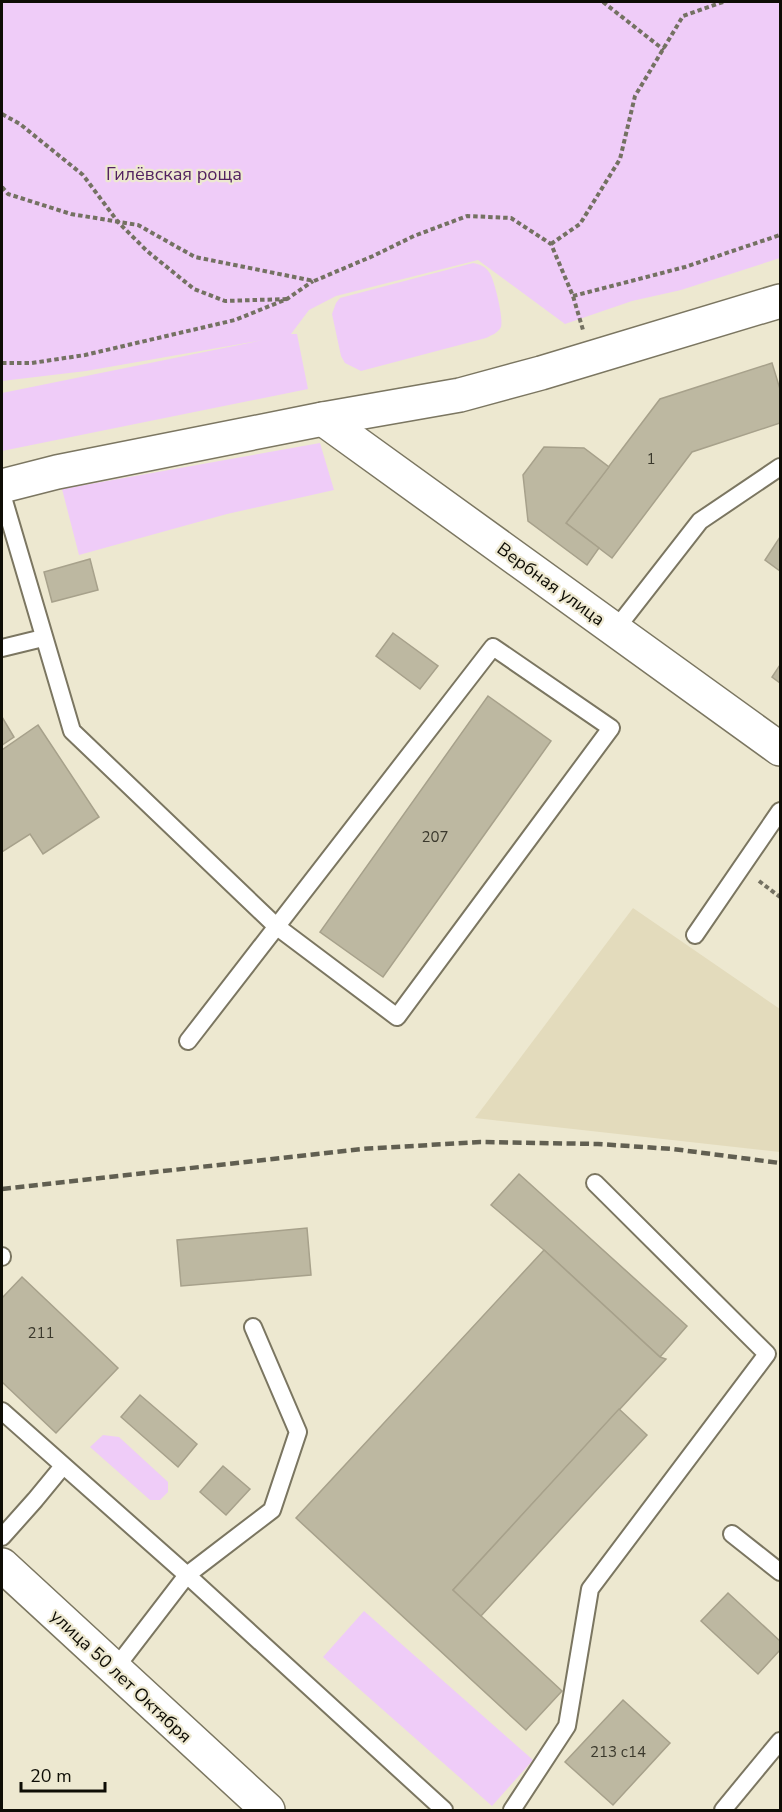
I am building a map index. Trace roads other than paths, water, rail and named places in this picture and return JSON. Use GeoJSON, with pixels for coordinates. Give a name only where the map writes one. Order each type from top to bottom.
{"type":"FeatureCollection","features":[{"type":"Feature","properties":{"kind":"street"},"geometry":{"type":"LineString","coordinates":[[2,486],[69,470],[323,419],[460,395],[541,374],[780,301]]}},
{"type":"Feature","properties":{"kind":"street","name":"Вербная улица"},"geometry":{"type":"LineString","coordinates":[[323,419],[780,749]]}},
{"type":"Feature","properties":{"kind":"street","name":"улица 50 лет Октября"},"geometry":{"type":"LineString","coordinates":[[2,1565],[268,1810]]}},
{"type":"Feature","properties":{"kind":"lane"},"geometry":{"type":"LineString","coordinates":[[615,630],[700,521],[780,467]]}},
{"type":"Feature","properties":{"kind":"lane"},"geometry":{"type":"LineString","coordinates":[[2,494],[72,731],[276,926],[398,1017],[611,728],[493,646],[276,926],[188,1041]]}},
{"type":"Feature","properties":{"kind":"lane"},"geometry":{"type":"LineString","coordinates":[[2,648],[43,638]]}},
{"type":"Feature","properties":{"kind":"lane"},"geometry":{"type":"LineString","coordinates":[[695,935],[780,812]]}},
{"type":"Feature","properties":{"kind":"lane"},"geometry":{"type":"LineString","coordinates":[[512,1810],[567,1726],[590,1589],[767,1354],[595,1184]]}},
{"type":"Feature","properties":{"kind":"lane"},"geometry":{"type":"LineString","coordinates":[[114,1670],[188,1575],[273,1510],[298,1432],[253,1327]]}},
{"type":"Feature","properties":{"kind":"lane"},"geometry":{"type":"LineString","coordinates":[[2,1411],[188,1575],[444,1810]]}},
{"type":"Feature","properties":{"kind":"lane"},"geometry":{"type":"LineString","coordinates":[[2,1537],[63,1466]]}},
{"type":"Feature","properties":{"kind":"lane"},"geometry":{"type":"LineString","coordinates":[[732,1534],[780,1572]]}},
{"type":"Feature","properties":{"kind":"lane"},"geometry":{"type":"LineString","coordinates":[[723,1810],[780,1741]]}},
{"type":"Feature","properties":{"kind":"railway"},"geometry":{"type":"LineString","coordinates":[[2,1189],[362,1149],[480,1142],[598,1144],[673,1149],[780,1163]]}},
{"type":"Feature","properties":{"kind":"park label","name":"Гилёвская роща"},"geometry":{"type":"Point","coordinates":[174,174]}}]}
